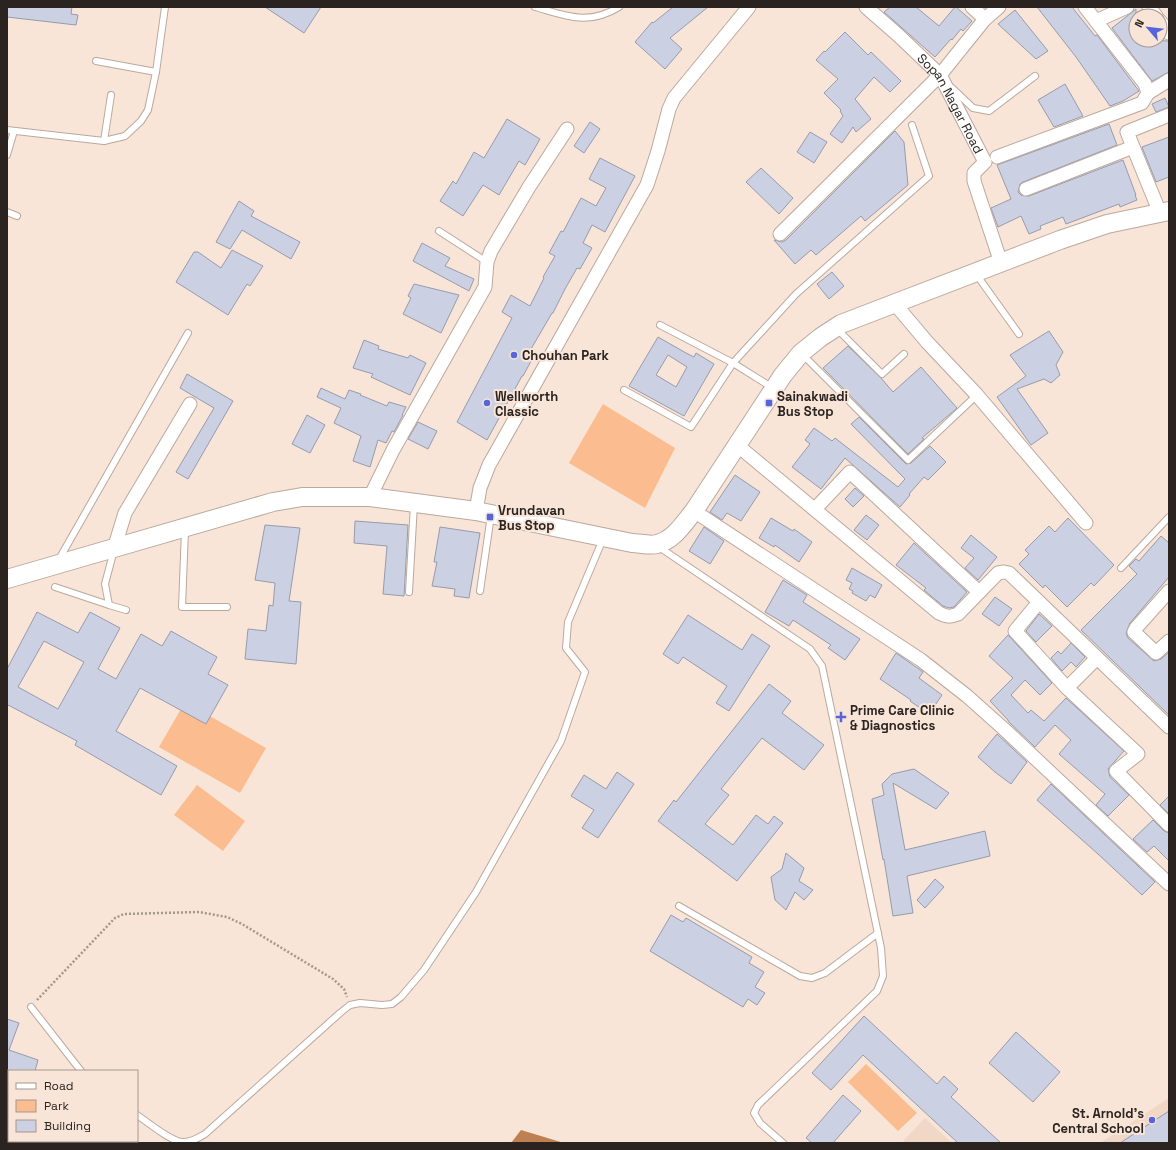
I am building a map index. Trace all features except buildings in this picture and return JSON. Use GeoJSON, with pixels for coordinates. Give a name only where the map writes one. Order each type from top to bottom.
{"type":"FeatureCollection","features":[{"type":"Feature","properties":{"kind":"street"},"geometry":{"type":"LineString","coordinates":[[483,512],[480,488],[489,466],[647,185],[669,109],[674,98],[749,7]]}},
{"type":"Feature","properties":{"kind":"street","name":"Sopan Nagar Road"},"geometry":{"type":"LineString","coordinates":[[866,7],[940,75],[984,162],[974,173],[974,181],[1001,263]]}},
{"type":"Feature","properties":{"kind":"street"},"geometry":{"type":"LineString","coordinates":[[972,7],[985,19]]}},
{"type":"Feature","properties":{"kind":"street"},"geometry":{"type":"LineString","coordinates":[[780,234],[940,75],[985,19],[999,7]]}},
{"type":"Feature","properties":{"kind":"street"},"geometry":{"type":"LineString","coordinates":[[1085,7],[1145,84],[1148,93]]}},
{"type":"Feature","properties":{"kind":"street"},"geometry":{"type":"LineString","coordinates":[[1096,21],[1127,7]]}},
{"type":"Feature","properties":{"kind":"street"},"geometry":{"type":"LineString","coordinates":[[997,157],[1142,103],[1148,93],[1169,80]]}},
{"type":"Feature","properties":{"kind":"street"},"geometry":{"type":"LineString","coordinates":[[7,580],[273,502],[302,497],[370,497],[483,512],[632,543],[656,545],[669,538],[680,529],[783,375],[802,354],[821,337],[841,324],[1060,240],[1107,224],[1164,212],[1127,132],[1169,115]]}},
{"type":"Feature","properties":{"kind":"street"},"geometry":{"type":"LineString","coordinates":[[370,497],[393,450],[485,287],[487,262],[491,251],[529,187],[567,130]]}},
{"type":"Feature","properties":{"kind":"street"},"geometry":{"type":"LineString","coordinates":[[1026,188],[1133,147]]}},
{"type":"Feature","properties":{"kind":"street"},"geometry":{"type":"LineString","coordinates":[[895,304],[927,342],[977,395],[1086,523]]}},
{"type":"Feature","properties":{"kind":"street"},"geometry":{"type":"LineString","coordinates":[[114,549],[125,513],[190,404]]}},
{"type":"Feature","properties":{"kind":"street"},"geometry":{"type":"LineString","coordinates":[[737,445],[944,616],[951,617],[958,614],[998,573],[1009,573],[1169,727]]}},
{"type":"Feature","properties":{"kind":"street"},"geometry":{"type":"LineString","coordinates":[[815,509],[850,472],[979,592]]}},
{"type":"Feature","properties":{"kind":"street"},"geometry":{"type":"LineString","coordinates":[[694,510],[921,660],[1004,729],[1169,884]]}},
{"type":"Feature","properties":{"kind":"street"},"geometry":{"type":"LineString","coordinates":[[1169,591],[1134,632],[1156,653],[1169,641]]}},
{"type":"Feature","properties":{"kind":"street"},"geometry":{"type":"LineString","coordinates":[[1039,602],[1015,631],[1067,688],[1138,754],[1116,771],[1169,825]]}},
{"type":"Feature","properties":{"kind":"street"},"geometry":{"type":"LineString","coordinates":[[1067,688],[1097,658]]}},
{"type":"Feature","properties":{"kind":"lane"},"geometry":{"type":"LineString","coordinates":[[7,130],[104,141],[125,136],[141,121],[148,110],[156,72],[165,7]]}},
{"type":"Feature","properties":{"kind":"lane"},"geometry":{"type":"LineString","coordinates":[[535,7],[566,16],[585,19],[599,17],[619,7]]}},
{"type":"Feature","properties":{"kind":"lane"},"geometry":{"type":"LineString","coordinates":[[96,61],[156,72]]}},
{"type":"Feature","properties":{"kind":"lane"},"geometry":{"type":"LineString","coordinates":[[940,75],[958,95],[973,108],[989,111],[1035,76]]}},
{"type":"Feature","properties":{"kind":"lane"},"geometry":{"type":"LineString","coordinates":[[104,141],[111,95]]}},
{"type":"Feature","properties":{"kind":"lane"},"geometry":{"type":"LineString","coordinates":[[624,390],[691,427],[733,363],[796,294],[929,176],[912,125]]}},
{"type":"Feature","properties":{"kind":"lane"},"geometry":{"type":"LineString","coordinates":[[7,155],[14,131]]}},
{"type":"Feature","properties":{"kind":"lane"},"geometry":{"type":"LineString","coordinates":[[7,212],[17,216]]}},
{"type":"Feature","properties":{"kind":"lane"},"geometry":{"type":"LineString","coordinates":[[439,231],[487,262]]}},
{"type":"Feature","properties":{"kind":"lane"},"geometry":{"type":"LineString","coordinates":[[975,273],[1019,334]]}},
{"type":"Feature","properties":{"kind":"lane"},"geometry":{"type":"LineString","coordinates":[[660,325],[733,363],[774,389]]}},
{"type":"Feature","properties":{"kind":"lane"},"geometry":{"type":"LineString","coordinates":[[836,328],[882,374],[904,354]]}},
{"type":"Feature","properties":{"kind":"lane"},"geometry":{"type":"LineString","coordinates":[[55,566],[188,334]]}},
{"type":"Feature","properties":{"kind":"lane"},"geometry":{"type":"LineString","coordinates":[[802,354],[908,460],[977,395]]}},
{"type":"Feature","properties":{"kind":"lane"},"geometry":{"type":"LineString","coordinates":[[409,592],[414,503]]}},
{"type":"Feature","properties":{"kind":"lane"},"geometry":{"type":"LineString","coordinates":[[480,591],[483,512]]}},
{"type":"Feature","properties":{"kind":"lane"},"geometry":{"type":"LineString","coordinates":[[1121,568],[1169,517]]}},
{"type":"Feature","properties":{"kind":"lane"},"geometry":{"type":"LineString","coordinates":[[185,528],[182,607],[227,607]]}},
{"type":"Feature","properties":{"kind":"lane"},"geometry":{"type":"LineString","coordinates":[[138,1116],[173,1139],[183,1143],[194,1142],[205,1134],[350,1005],[360,1003],[382,1005],[392,1004],[401,997],[424,970],[476,892],[561,741],[585,672],[566,648],[568,622],[604,537]]}},
{"type":"Feature","properties":{"kind":"lane"},"geometry":{"type":"LineString","coordinates":[[656,545],[810,649],[822,666],[881,948],[883,976],[877,991],[758,1105],[754,1113],[760,1123],[784,1143]]}},
{"type":"Feature","properties":{"kind":"lane"},"geometry":{"type":"LineString","coordinates":[[109,605],[106,584],[114,549]]}},
{"type":"Feature","properties":{"kind":"lane"},"geometry":{"type":"LineString","coordinates":[[55,587],[126,610]]}},
{"type":"Feature","properties":{"kind":"lane"},"geometry":{"type":"LineString","coordinates":[[679,906],[800,976],[812,978],[825,973],[878,933]]}},
{"type":"Feature","properties":{"kind":"lane"},"geometry":{"type":"LineString","coordinates":[[31,1007],[80,1070]]}},
{"type":"Feature","properties":{"kind":"path"},"geometry":{"type":"LineString","coordinates":[[31,1007],[115,918],[124,914],[199,912],[227,917],[242,924],[326,974],[344,990],[350,1005]]}},
{"type":"Feature","properties":{"kind":"shaded area","name":"St. Arnold's Central School"},"geometry":{"type":"Polygon","coordinates":[[[1169,1098],[1169,1143],[1100,1143],[1169,1098]]]}},
{"type":"Feature","properties":{"kind":"shaded area"},"geometry":{"type":"Polygon","coordinates":[[[925,1118],[952,1143],[906,1143],[903,1141],[925,1118]]]}},
{"type":"Feature","properties":{"kind":"shaded area"},"geometry":{"type":"Polygon","coordinates":[[[521,1130],[564,1143],[511,1143],[521,1130]]]}},
{"type":"Feature","properties":{"kind":"green space"},"geometry":{"type":"Polygon","coordinates":[[[603,404],[675,448],[645,508],[569,463],[603,404]]]}},
{"type":"Feature","properties":{"kind":"green space"},"geometry":{"type":"Polygon","coordinates":[[[185,702],[266,748],[240,793],[159,747],[185,702]]]}},
{"type":"Feature","properties":{"kind":"green space"},"geometry":{"type":"Polygon","coordinates":[[[197,785],[245,821],[223,851],[174,815],[197,785]]]}},
{"type":"Feature","properties":{"kind":"green space"},"geometry":{"type":"Polygon","coordinates":[[[866,1064],[917,1113],[898,1131],[848,1082],[866,1064]]]}},
{"type":"Feature","properties":{"kind":"place","name":"Chouhan Park"},"geometry":{"type":"Point","coordinates":[514,355]}},
{"type":"Feature","properties":{"kind":"place","name":"Wellworth Classic"},"geometry":{"type":"Point","coordinates":[487,403]}},
{"type":"Feature","properties":{"kind":"place","name":"Sainakwadi Bus Stop"},"geometry":{"type":"Point","coordinates":[769,403]}},
{"type":"Feature","properties":{"kind":"place","name":"Vrundavan Bus Stop"},"geometry":{"type":"Point","coordinates":[490,517]}},
{"type":"Feature","properties":{"kind":"place","name":"Prime Care Clinic & Diagnostics"},"geometry":{"type":"Point","coordinates":[841,717]}},
{"type":"Feature","properties":{"kind":"place","name":"St. Arnold's Central School"},"geometry":{"type":"Point","coordinates":[1152,1120]}}]}
